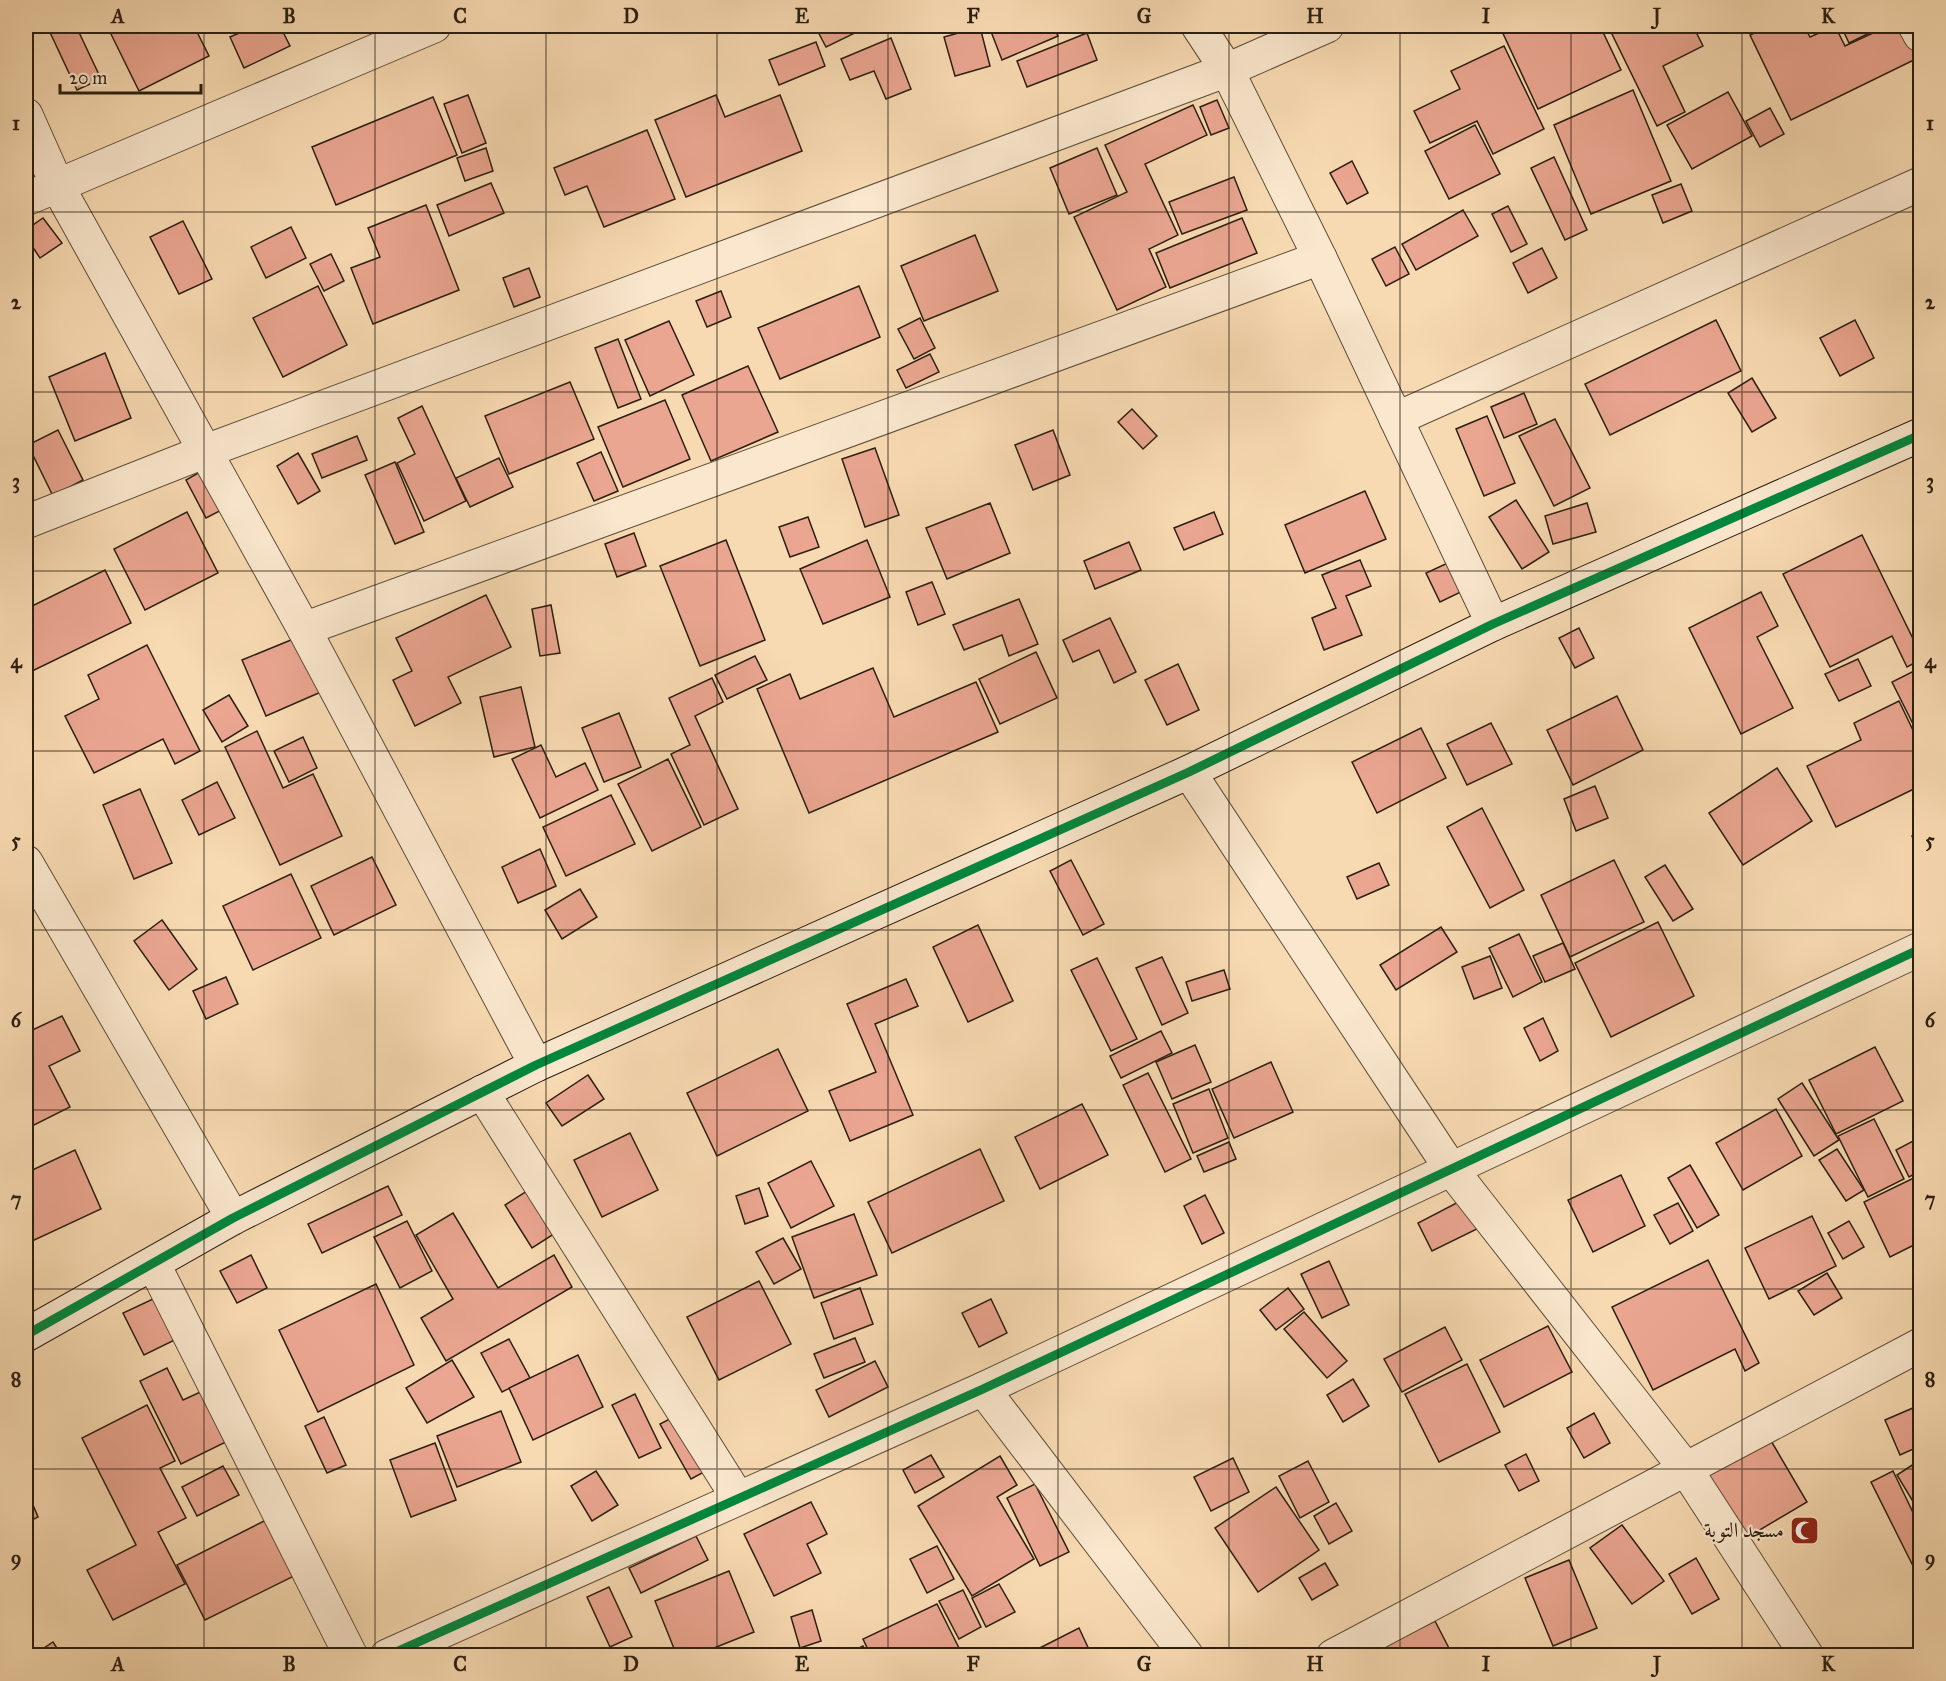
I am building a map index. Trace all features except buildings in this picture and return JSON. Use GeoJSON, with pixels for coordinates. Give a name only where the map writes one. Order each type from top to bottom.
{"type":"FeatureCollection","features":[{"type":"Feature","properties":{"kind":"street"},"geometry":{"type":"LineString","coordinates":[[26,199],[434,26]]}},
{"type":"Feature","properties":{"kind":"street"},"geometry":{"type":"LineString","coordinates":[[1198,26],[1227,70],[1320,258],[1493,624]]}},
{"type":"Feature","properties":{"kind":"street"},"geometry":{"type":"LineString","coordinates":[[26,522],[206,451],[1227,70],[1327,26]]}},
{"type":"Feature","properties":{"kind":"street"},"geometry":{"type":"LineString","coordinates":[[1915,26],[1920,35]]}},
{"type":"Feature","properties":{"kind":"street"},"geometry":{"type":"LineString","coordinates":[[26,115],[58,187],[304,629],[536,1065]]}},
{"type":"Feature","properties":{"kind":"street"},"geometry":{"type":"LineString","coordinates":[[1396,419],[1920,184]]}},
{"type":"Feature","properties":{"kind":"street"},"geometry":{"type":"LineString","coordinates":[[304,629],[1320,258]]}},
{"type":"Feature","properties":{"kind":"street"},"geometry":{"type":"LineString","coordinates":[[26,1335],[233,1218],[536,1065],[1189,772],[1493,624],[1920,435]]}},
{"type":"Feature","properties":{"kind":"street"},"geometry":{"type":"LineString","coordinates":[[1189,772],[1451,1169],[1685,1468],[1807,1656]]}},
{"type":"Feature","properties":{"kind":"street"},"geometry":{"type":"LineString","coordinates":[[26,862],[233,1218]]}},
{"type":"Feature","properties":{"kind":"street"},"geometry":{"type":"LineString","coordinates":[[387,1656],[983,1389],[1920,949]]}},
{"type":"Feature","properties":{"kind":"street"},"geometry":{"type":"LineString","coordinates":[[482,1092],[738,1498]]}},
{"type":"Feature","properties":{"kind":"street"},"geometry":{"type":"LineString","coordinates":[[154,1264],[351,1656]]}},
{"type":"Feature","properties":{"kind":"street"},"geometry":{"type":"LineString","coordinates":[[1333,1656],[1920,1345]]}},
{"type":"Feature","properties":{"kind":"street"},"geometry":{"type":"LineString","coordinates":[[983,1389],[1187,1656]]}},
{"type":"Feature","properties":{"kind":"cycle path"},"geometry":{"type":"LineString","coordinates":[[26,1335],[233,1218],[536,1065],[1189,772],[1493,624],[1920,435]]}},
{"type":"Feature","properties":{"kind":"cycle path"},"geometry":{"type":"LineString","coordinates":[[387,1656],[983,1389],[1920,949]]}},
{"type":"Feature","properties":{"kind":"place","name":"مسجد التوبة"},"geometry":{"type":"Point","coordinates":[1805,1530]}}]}
